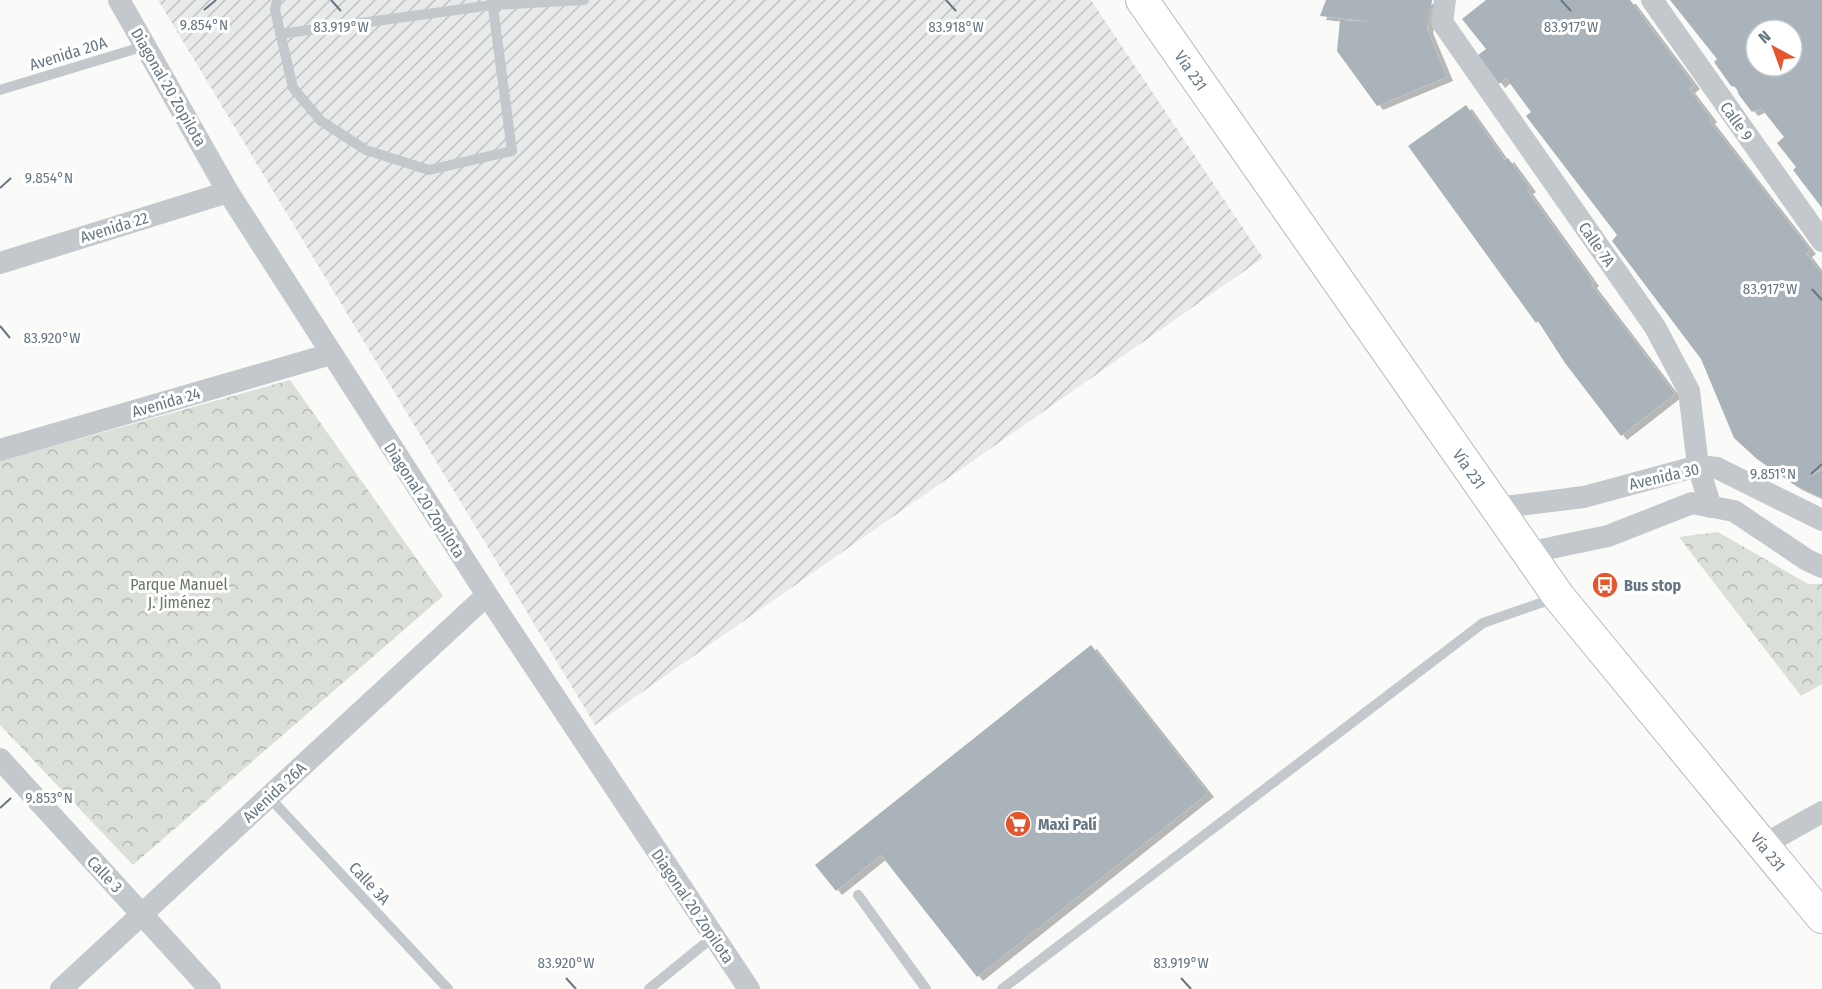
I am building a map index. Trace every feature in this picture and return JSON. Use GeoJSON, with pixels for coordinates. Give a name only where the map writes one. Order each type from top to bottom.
{"type":"FeatureCollection","features":[{"type":"Feature","properties":{"kind":"main road","name":"Vía 231"},"geometry":{"type":"LineString","coordinates":[[1142,0],[1558,597],[1822,917]]}},
{"type":"Feature","properties":{"kind":"street","name":"Diagonal 20 Zopilota"},"geometry":{"type":"LineString","coordinates":[[119,0],[228,192],[331,354],[487,595],[749,989]]}},
{"type":"Feature","properties":{"kind":"street","name":"Calle 9"},"geometry":{"type":"LineString","coordinates":[[1652,0],[1822,241]]}},
{"type":"Feature","properties":{"kind":"street","name":"Calle 7A"},"geometry":{"type":"LineString","coordinates":[[1445,1],[1442,22],[1660,336],[1689,391],[1698,466],[1711,507]]}},
{"type":"Feature","properties":{"kind":"street","name":"Avenida 22"},"geometry":{"type":"LineString","coordinates":[[0,263],[228,192]]}},
{"type":"Feature","properties":{"kind":"street","name":"Avenida 24"},"geometry":{"type":"LineString","coordinates":[[0,450],[331,354]]}},
{"type":"Feature","properties":{"kind":"street","name":"Avenida 30"},"geometry":{"type":"LineString","coordinates":[[1496,508],[1584,497],[1698,466],[1717,468],[1822,520]]}},
{"type":"Feature","properties":{"kind":"street","name":"Avenida 30"},"geometry":{"type":"LineString","coordinates":[[1527,553],[1608,536],[1692,503],[1734,511],[1807,560],[1822,567]]}},
{"type":"Feature","properties":{"kind":"street","name":"Avenida 26A"},"geometry":{"type":"LineString","coordinates":[[61,989],[487,595]]}},
{"type":"Feature","properties":{"kind":"street","name":"Calle 3"},"geometry":{"type":"LineString","coordinates":[[0,759],[210,989]]}},
{"type":"Feature","properties":{"kind":"street"},"geometry":{"type":"LineString","coordinates":[[1763,845],[1822,812]]}},
{"type":"Feature","properties":{"kind":"lane"},"geometry":{"type":"LineString","coordinates":[[277,0],[275,10],[293,88],[321,121],[366,150],[429,170],[512,151],[493,3]]}},
{"type":"Feature","properties":{"kind":"lane"},"geometry":{"type":"LineString","coordinates":[[280,34],[493,3],[584,0]]}},
{"type":"Feature","properties":{"kind":"lane","name":"Avenida 20A"},"geometry":{"type":"LineString","coordinates":[[0,90],[145,46]]}},
{"type":"Feature","properties":{"kind":"lane"},"geometry":{"type":"LineString","coordinates":[[1002,989],[1483,623],[1558,597]]}},
{"type":"Feature","properties":{"kind":"lane","name":"Calle 3A"},"geometry":{"type":"LineString","coordinates":[[269,797],[448,989]]}},
{"type":"Feature","properties":{"kind":"lane"},"geometry":{"type":"LineString","coordinates":[[858,895],[926,989]]}},
{"type":"Feature","properties":{"kind":"lane"},"geometry":{"type":"LineString","coordinates":[[649,989],[713,937]]}},
{"type":"Feature","properties":{"kind":"shaded area"},"geometry":{"type":"Polygon","coordinates":[[[158,0],[1091,0],[1263,258],[595,725],[158,0]]]}},
{"type":"Feature","properties":{"kind":"green space","name":"Parque Manuel J. Jiménez"},"geometry":{"type":"Polygon","coordinates":[[[290,380],[443,596],[133,865],[0,725],[0,461],[290,380]]]}},
{"type":"Feature","properties":{"kind":"green space"},"geometry":{"type":"Polygon","coordinates":[[[1718,532],[1808,584],[1822,584],[1822,684],[1801,696],[1679,537],[1718,532]]]}},
{"type":"Feature","properties":{"kind":"building"},"geometry":{"type":"Polygon","coordinates":[[[1326,0],[1432,0],[1427,29],[1447,77],[1377,106],[1337,51],[1340,20],[1374,22],[1320,16],[1326,0]]]}},
{"type":"Feature","properties":{"kind":"building"},"geometry":{"type":"Polygon","coordinates":[[[1486,0],[1630,0],[1694,85],[1689,89],[1711,118],[1709,120],[1810,250],[1806,253],[1822,274],[1822,468],[1807,478],[1822,470],[1822,498],[1796,486],[1757,459],[1734,438],[1701,359],[1612,241],[1617,235],[1526,116],[1531,112],[1506,78],[1499,84],[1478,55],[1486,49],[1462,19],[1486,0]]]}},
{"type":"Feature","properties":{"kind":"building"},"geometry":{"type":"Polygon","coordinates":[[[1670,0],[1822,0],[1822,208],[1793,170],[1796,167],[1777,143],[1784,137],[1761,108],[1752,112],[1736,87],[1731,86],[1714,62],[1717,59],[1670,0]]]}},
{"type":"Feature","properties":{"kind":"building"},"geometry":{"type":"Polygon","coordinates":[[[1466,105],[1505,160],[1508,158],[1530,188],[1527,190],[1593,282],[1591,284],[1675,394],[1621,436],[1565,363],[1538,321],[1536,323],[1408,146],[1466,105]]]}},
{"type":"Feature","properties":{"kind":"building","name":"Maxi Palí"},"geometry":{"type":"Polygon","coordinates":[[[1091,645],[1208,793],[977,977],[881,855],[836,891],[815,865],[1091,645]]]}},
{"type":"Feature","properties":{"kind":"place","name":"Bus stop"},"geometry":{"type":"Point","coordinates":[1605,585]}},
{"type":"Feature","properties":{"kind":"place","name":"Maxi Palí"},"geometry":{"type":"Point","coordinates":[1018,824]}}]}
